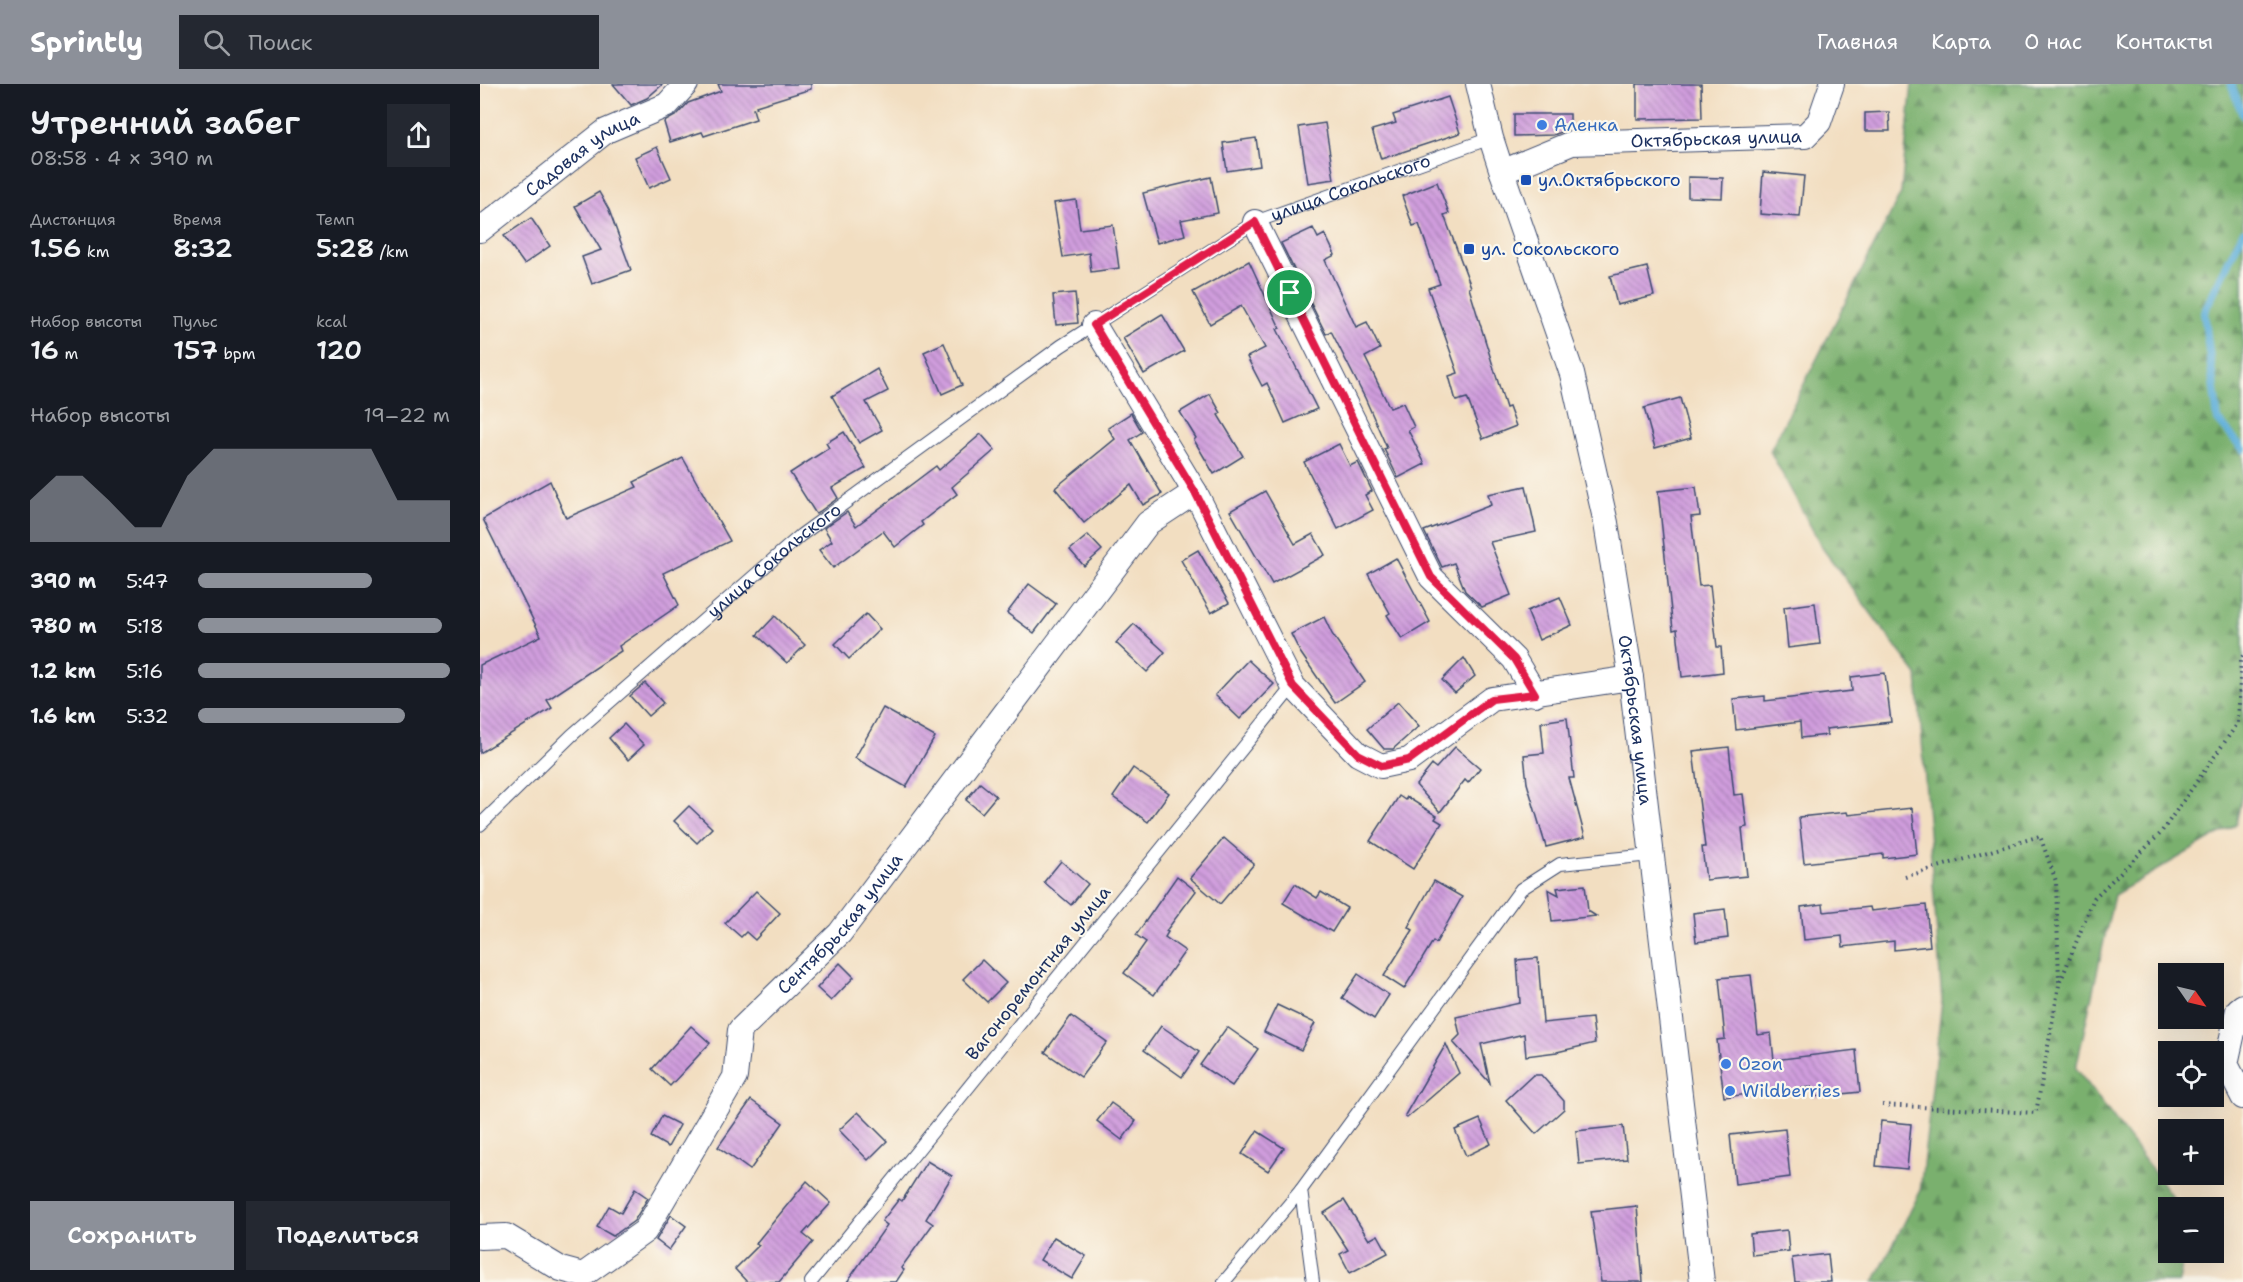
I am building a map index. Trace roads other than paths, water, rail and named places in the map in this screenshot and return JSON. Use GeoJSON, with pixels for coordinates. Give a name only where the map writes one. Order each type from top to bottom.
{"type":"FeatureCollection","features":[{"type":"Feature","properties":{"kind":"street","name":"Садовая улица"},"geometry":{"type":"LineString","coordinates":[[480,230],[606,131],[667,105],[686,84]]}},
{"type":"Feature","properties":{"kind":"street","name":"Октябрьская улица"},"geometry":{"type":"LineString","coordinates":[[1478,84],[1502,172],[1572,374],[1606,523],[1630,678],[1702,1282]]}},
{"type":"Feature","properties":{"kind":"street","name":"Октябрьская улица"},"geometry":{"type":"LineString","coordinates":[[1502,172],[1572,143],[1805,136],[1819,122],[1832,84]]}},
{"type":"Feature","properties":{"kind":"street"},"geometry":{"type":"LineString","coordinates":[[1255,222],[1431,577],[1514,659],[1535,694]]}},
{"type":"Feature","properties":{"kind":"street"},"geometry":{"type":"LineString","coordinates":[[1094,325],[1195,492],[1293,686],[1358,754],[1382,766],[1409,760],[1492,699],[1630,678]]}},
{"type":"Feature","properties":{"kind":"street","name":"Сентябрьская улица"},"geometry":{"type":"LineString","coordinates":[[480,1237],[507,1236],[561,1269],[583,1275],[645,1231],[735,1077],[740,1030],[840,933],[1148,524],[1195,492]]}},
{"type":"Feature","properties":{"kind":"street"},"geometry":{"type":"LineString","coordinates":[[2243,1006],[2238,1010],[2226,1064],[2243,1097]]}},
{"type":"Feature","properties":{"kind":"lane","name":"улица Сокольского"},"geometry":{"type":"LineString","coordinates":[[480,825],[572,735],[801,535],[1061,346],[1255,222],[1491,138]]}},
{"type":"Feature","properties":{"kind":"lane","name":"Вагоноремонтная улица"},"geometry":{"type":"LineString","coordinates":[[811,1282],[1293,686]]}},
{"type":"Feature","properties":{"kind":"lane"},"geometry":{"type":"LineString","coordinates":[[1224,1282],[1301,1190],[1521,889],[1560,864],[1651,855]]}},
{"type":"Feature","properties":{"kind":"lane"},"geometry":{"type":"LineString","coordinates":[[1301,1190],[1313,1282]]}},
{"type":"Feature","properties":{"kind":"waterway"},"geometry":{"type":"LineString","coordinates":[[2231,84],[2243,115]]}},
{"type":"Feature","properties":{"kind":"waterway"},"geometry":{"type":"LineString","coordinates":[[2243,232],[2204,312],[2218,420],[2243,449]]}},
{"type":"Feature","properties":{"kind":"place","name":"Аленка"},"geometry":{"type":"Point","coordinates":[1542,125]}},
{"type":"Feature","properties":{"kind":"place","name":"ул.Октябрьского"},"geometry":{"type":"Point","coordinates":[1526,180]}},
{"type":"Feature","properties":{"kind":"place","name":"ул. Сокольского"},"geometry":{"type":"Point","coordinates":[1469,249]}},
{"type":"Feature","properties":{"kind":"place","name":"Ozon"},"geometry":{"type":"Point","coordinates":[1726,1064]}},
{"type":"Feature","properties":{"kind":"place","name":"Wildberries"},"geometry":{"type":"Point","coordinates":[1730,1091]}}]}
